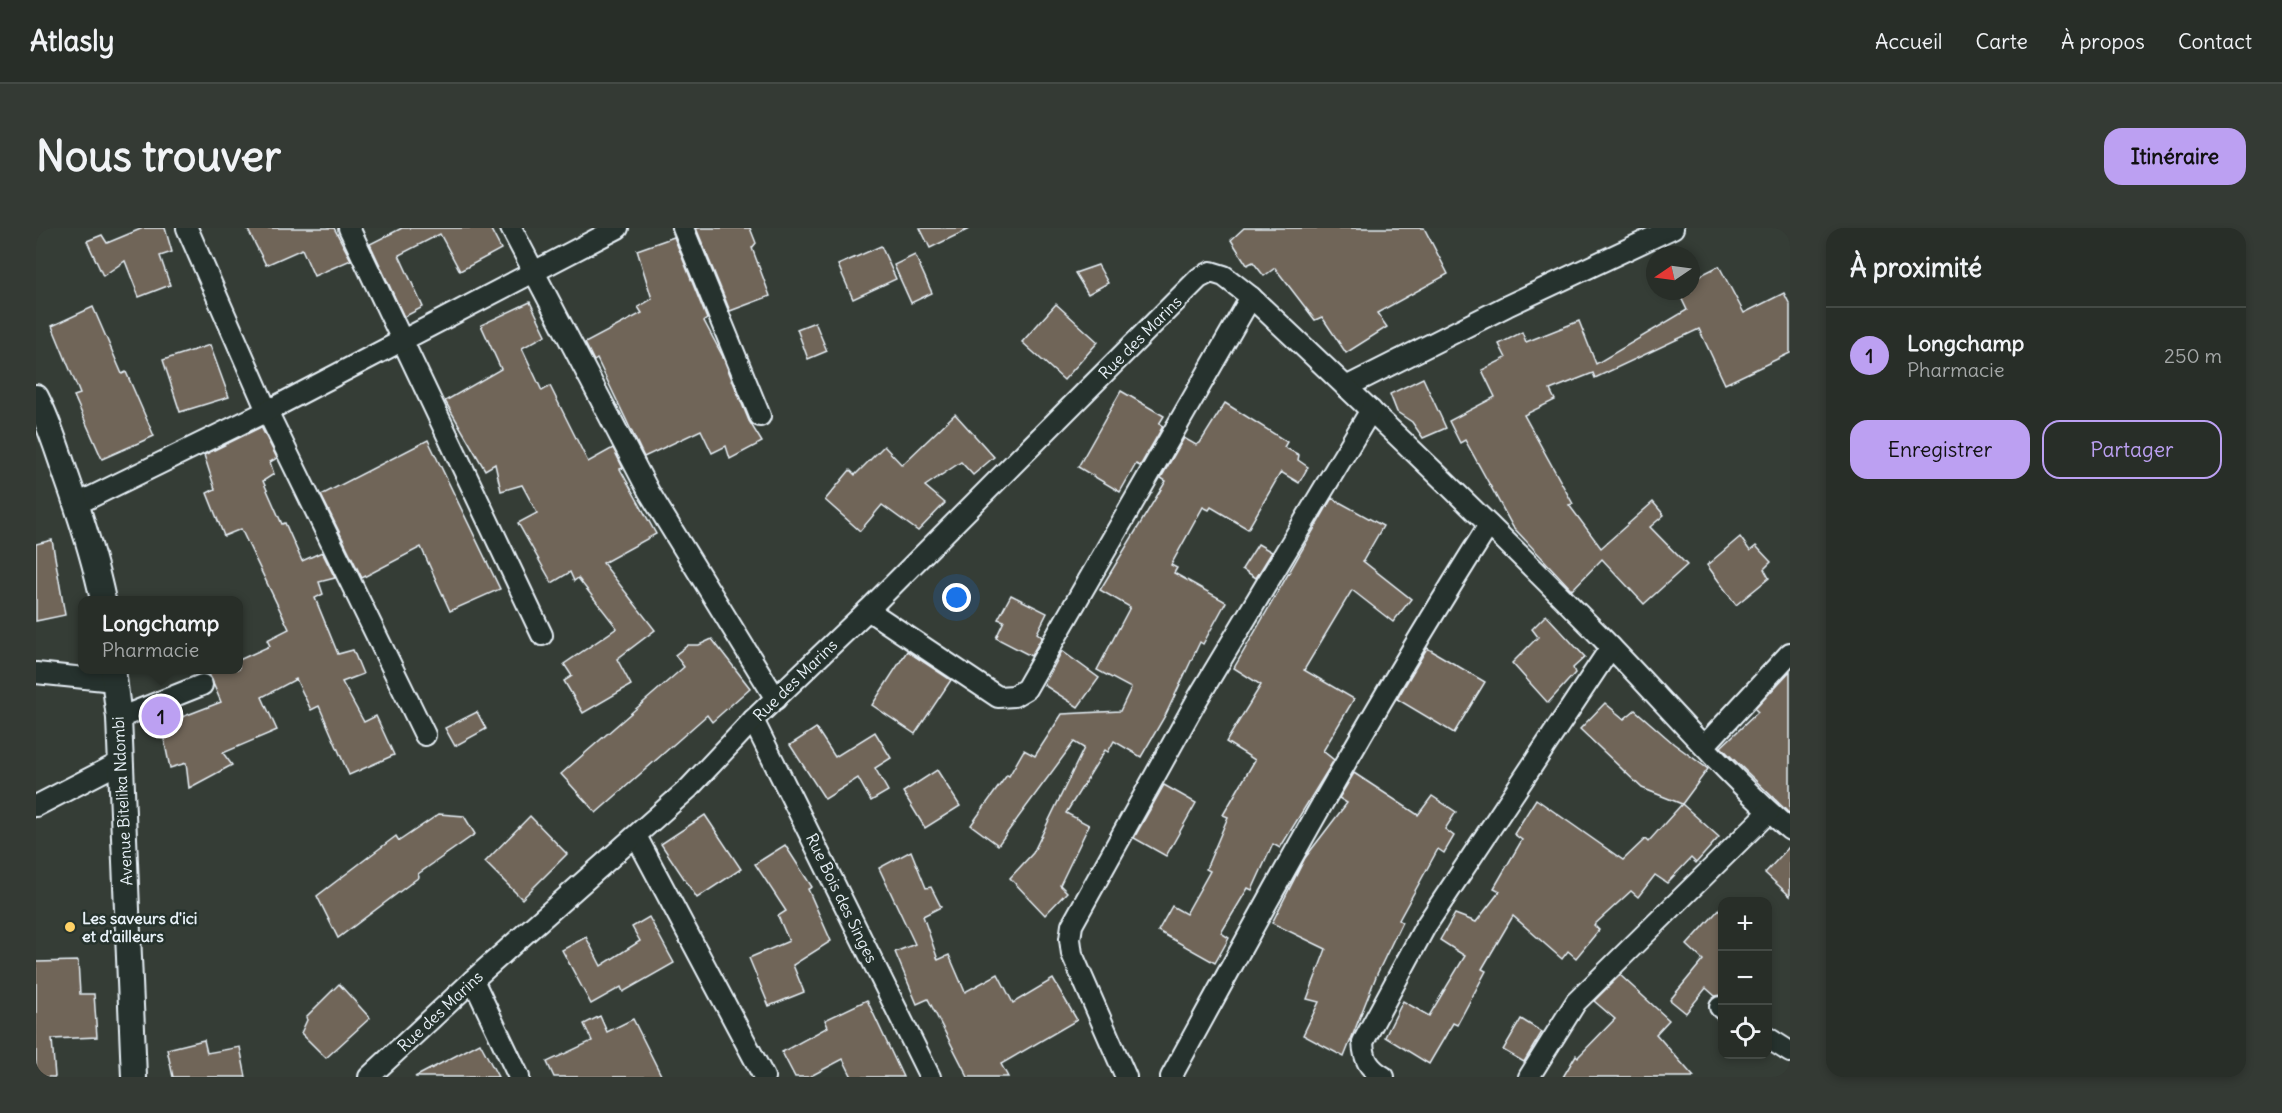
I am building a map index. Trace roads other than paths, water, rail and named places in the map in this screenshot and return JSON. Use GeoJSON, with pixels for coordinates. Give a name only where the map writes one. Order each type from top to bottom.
{"type":"FeatureCollection","features":[{"type":"Feature","properties":{"kind":"street"},"geometry":{"type":"LineString","coordinates":[[187,228],[267,411],[425,735]]}},
{"type":"Feature","properties":{"kind":"street"},"geometry":{"type":"LineString","coordinates":[[349,228],[542,634]]}},
{"type":"Feature","properties":{"kind":"street"},"geometry":{"type":"LineString","coordinates":[[511,228],[649,492],[776,699]]}},
{"type":"Feature","properties":{"kind":"street"},"geometry":{"type":"LineString","coordinates":[[77,504],[267,411],[618,228]]}},
{"type":"Feature","properties":{"kind":"street"},"geometry":{"type":"LineString","coordinates":[[683,228],[760,416]]}},
{"type":"Feature","properties":{"kind":"street"},"geometry":{"type":"LineString","coordinates":[[1346,387],[1664,230]]}},
{"type":"Feature","properties":{"kind":"street","name":"Rue des Marins"},"geometry":{"type":"LineString","coordinates":[[369,1077],[473,980],[689,788],[753,720],[868,610],[1199,278],[1211,272],[1224,276],[1251,297]]}},
{"type":"Feature","properties":{"kind":"street"},"geometry":{"type":"LineString","coordinates":[[868,610],[998,697],[1014,696],[1026,689],[1251,297],[1489,525],[1611,647],[1769,812],[1790,830]]}},
{"type":"Feature","properties":{"kind":"street"},"geometry":{"type":"LineString","coordinates":[[36,397],[56,442],[77,504],[93,554],[102,596]]}},
{"type":"Feature","properties":{"kind":"street"},"geometry":{"type":"LineString","coordinates":[[1126,1077],[1072,954],[1070,939],[1072,925],[1198,698],[1371,410]]}},
{"type":"Feature","properties":{"kind":"street"},"geometry":{"type":"LineString","coordinates":[[1171,1077],[1415,641],[1489,525]]}},
{"type":"Feature","properties":{"kind":"street"},"geometry":{"type":"LineString","coordinates":[[1384,1077],[1364,1059],[1363,1042],[1414,945],[1611,647]]}},
{"type":"Feature","properties":{"kind":"street"},"geometry":{"type":"LineString","coordinates":[[1705,745],[1790,653]]}},
{"type":"Feature","properties":{"kind":"street"},"geometry":{"type":"LineString","coordinates":[[36,673],[114,675]]}},
{"type":"Feature","properties":{"kind":"street","name":"Avenue Bitelika Ndombi"},"geometry":{"type":"LineString","coordinates":[[114,675],[119,718],[134,1077]]}},
{"type":"Feature","properties":{"kind":"street"},"geometry":{"type":"LineString","coordinates":[[119,718],[202,685]]}},
{"type":"Feature","properties":{"kind":"street","name":"Rue Bois des Singes"},"geometry":{"type":"LineString","coordinates":[[753,720],[930,1077]]}},
{"type":"Feature","properties":{"kind":"street"},"geometry":{"type":"LineString","coordinates":[[36,806],[121,762]]}},
{"type":"Feature","properties":{"kind":"street"},"geometry":{"type":"LineString","coordinates":[[1529,1077],[1576,1002],[1769,812]]}},
{"type":"Feature","properties":{"kind":"street"},"geometry":{"type":"LineString","coordinates":[[636,836],[764,1077]]}},
{"type":"Feature","properties":{"kind":"street"},"geometry":{"type":"LineString","coordinates":[[473,980],[519,1077]]}},
{"type":"Feature","properties":{"kind":"street"},"geometry":{"type":"LineString","coordinates":[[1772,1041],[1790,1052]]}},
{"type":"Feature","properties":{"kind":"place","name":"Longchamp"},"geometry":{"type":"Point","coordinates":[161,716]}},
{"type":"Feature","properties":{"kind":"place","name":"Les saveurs d'ici et d'ailleurs"},"geometry":{"type":"Point","coordinates":[70,927]}}]}
